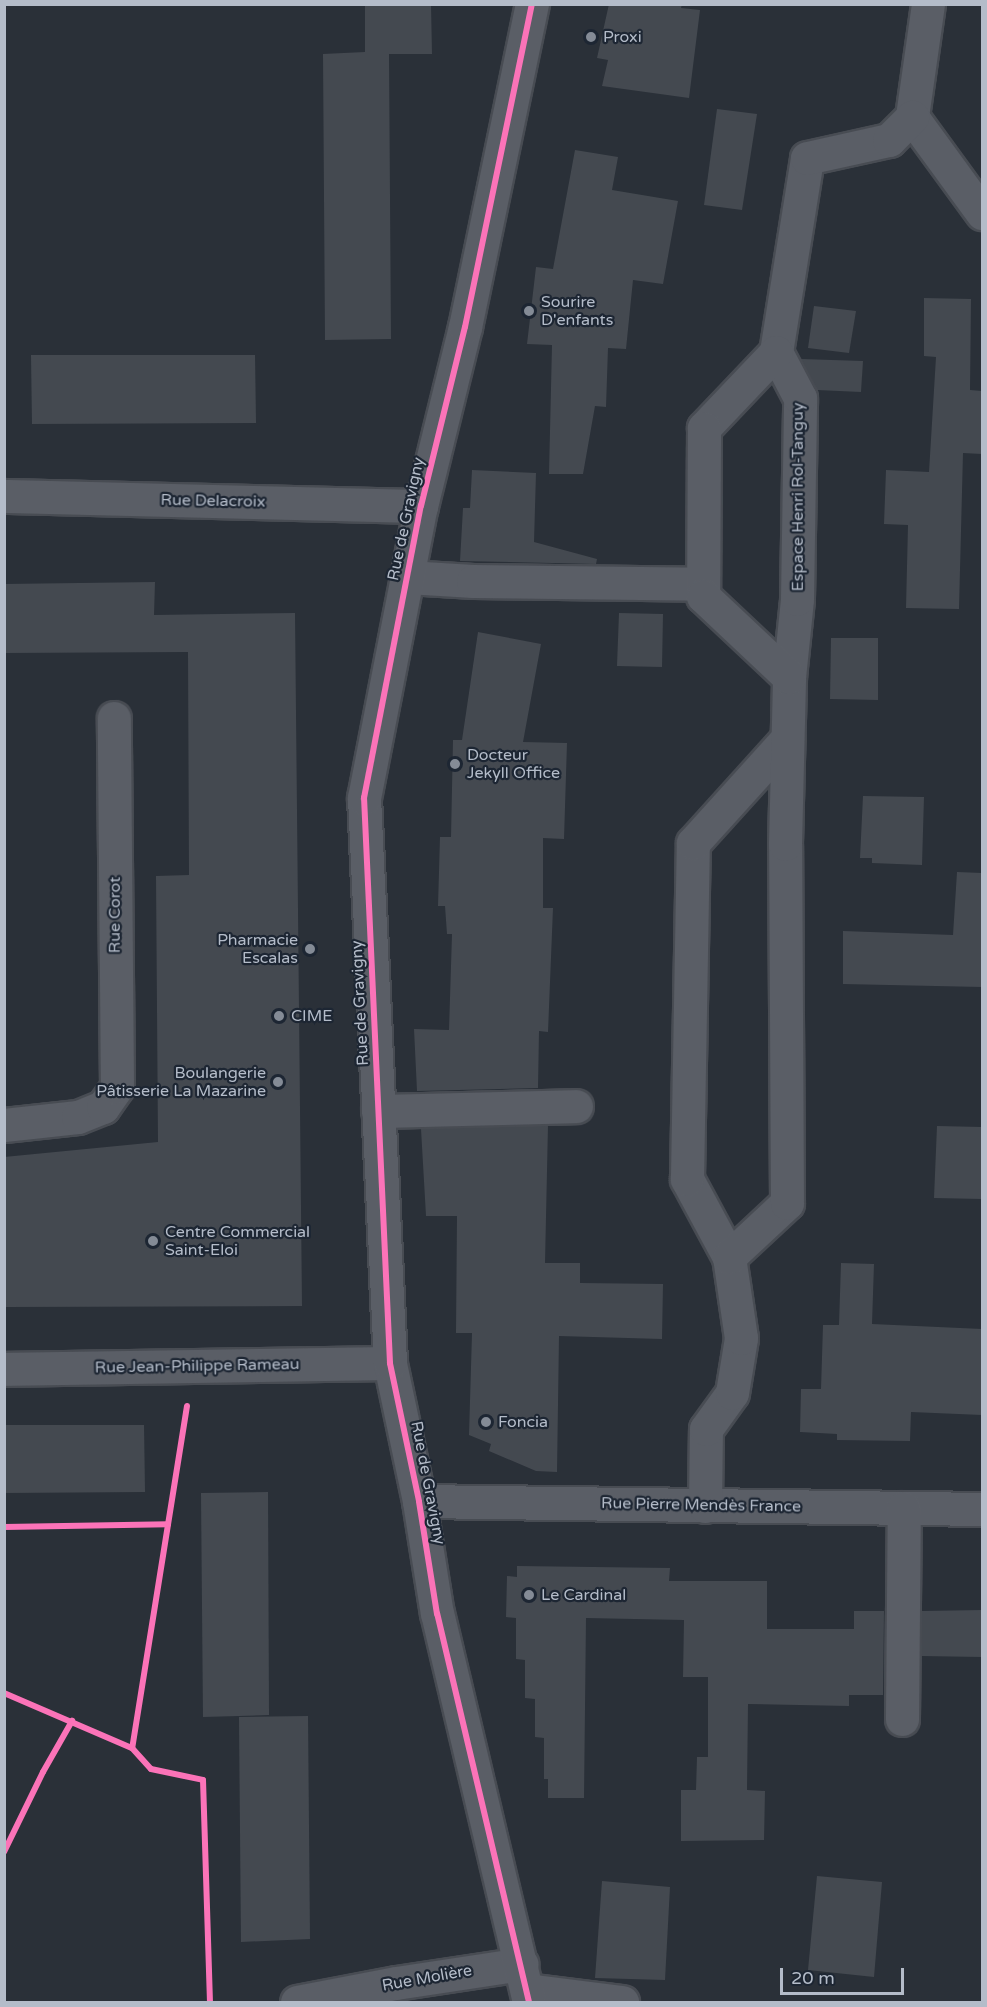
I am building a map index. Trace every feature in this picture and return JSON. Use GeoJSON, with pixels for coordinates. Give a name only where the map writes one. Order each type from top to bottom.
{"type":"FeatureCollection","features":[{"type":"Feature","properties":{"kind":"street","name":"Rue de Gravigny"},"geometry":{"type":"LineString","coordinates":[[526,1986],[436,1614],[419,1500],[390,1364],[364,798],[421,506],[465,327],[532,4]]}},
{"type":"Feature","properties":{"kind":"street"},"geometry":{"type":"LineString","coordinates":[[789,677],[703,596],[704,428],[776,352],[807,158],[889,140],[912,117],[928,4]]}},
{"type":"Feature","properties":{"kind":"street"},"geometry":{"type":"LineString","coordinates":[[912,117],[982,213]]}},
{"type":"Feature","properties":{"kind":"street","name":"Espace Henri Rol-Tanguy"},"geometry":{"type":"LineString","coordinates":[[729,1257],[787,1203],[785,844],[789,677],[797,599],[800,398],[776,352]]}},
{"type":"Feature","properties":{"kind":"street","name":"Rue Delacroix"},"geometry":{"type":"LineString","coordinates":[[4,496],[421,506]]}},
{"type":"Feature","properties":{"kind":"street"},"geometry":{"type":"LineString","coordinates":[[407,577],[473,581],[703,584]]}},
{"type":"Feature","properties":{"kind":"street","name":"Rue Corot"},"geometry":{"type":"LineString","coordinates":[[4,1125],[78,1117],[103,1107],[117,1087],[114,718]]}},
{"type":"Feature","properties":{"kind":"street"},"geometry":{"type":"LineString","coordinates":[[705,1506],[706,1429],[732,1393],[741,1338],[729,1257],[687,1179],[693,843],[787,739]]}},
{"type":"Feature","properties":{"kind":"street"},"geometry":{"type":"LineString","coordinates":[[378,1111],[576,1106]]}},
{"type":"Feature","properties":{"kind":"street","name":"Rue Jean-Philippe Rameau"},"geometry":{"type":"LineString","coordinates":[[4,1369],[390,1364]]}},
{"type":"Feature","properties":{"kind":"street","name":"Rue Pierre Mendès France"},"geometry":{"type":"LineString","coordinates":[[419,1500],[982,1509]]}},
{"type":"Feature","properties":{"kind":"street"},"geometry":{"type":"LineString","coordinates":[[903,1719],[904,1509]]}},
{"type":"Feature","properties":{"kind":"street","name":"Rue Molière"},"geometry":{"type":"LineString","coordinates":[[297,2002],[396,1983],[526,1986],[622,2002]]}},
{"type":"Feature","properties":{"kind":"building"},"geometry":{"type":"Polygon","coordinates":[[[365,4],[431,4],[432,54],[389,54],[391,339],[325,340],[323,54],[365,52],[365,4]]]}},
{"type":"Feature","properties":{"kind":"building"},"geometry":{"type":"Polygon","coordinates":[[[609,4],[682,4],[681,8],[700,10],[689,98],[602,86],[608,60],[597,58],[609,4]]]}},
{"type":"Feature","properties":{"kind":"building"},"geometry":{"type":"Polygon","coordinates":[[[717,109],[757,114],[742,210],[704,205],[717,109]]]}},
{"type":"Feature","properties":{"kind":"building"},"geometry":{"type":"Polygon","coordinates":[[[575,150],[618,157],[612,190],[678,201],[663,284],[633,280],[626,349],[608,348],[606,407],[595,406],[583,474],[549,474],[552,345],[527,344],[536,267],[553,269],[575,150]]]}},
{"type":"Feature","properties":{"kind":"building"},"geometry":{"type":"Polygon","coordinates":[[[924,298],[971,299],[970,390],[982,391],[982,454],[963,453],[959,609],[906,608],[908,525],[884,524],[886,470],[929,472],[936,357],[924,356],[924,298]]]}},
{"type":"Feature","properties":{"kind":"building"},"geometry":{"type":"Polygon","coordinates":[[[814,306],[856,311],[849,353],[808,348],[814,306]]]}},
{"type":"Feature","properties":{"kind":"building"},"geometry":{"type":"Polygon","coordinates":[[[31,355],[255,355],[256,423],[32,424],[31,355]]]}},
{"type":"Feature","properties":{"kind":"building"},"geometry":{"type":"Polygon","coordinates":[[[801,359],[863,361],[861,392],[817,390],[801,359]]]}},
{"type":"Feature","properties":{"kind":"building"},"geometry":{"type":"Polygon","coordinates":[[[472,470],[536,473],[534,542],[597,559],[596,564],[460,561],[463,508],[470,508],[472,470]]]}},
{"type":"Feature","properties":{"kind":"building"},"geometry":{"type":"Polygon","coordinates":[[[155,582],[154,615],[295,613],[302,1306],[4,1307],[4,1157],[158,1142],[156,876],[189,875],[188,652],[4,653],[4,584],[155,582]]]}},
{"type":"Feature","properties":{"kind":"building"},"geometry":{"type":"Polygon","coordinates":[[[619,613],[663,614],[662,667],[617,666],[619,613]]]}},
{"type":"Feature","properties":{"kind":"building"},"geometry":{"type":"Polygon","coordinates":[[[478,632],[541,644],[523,742],[567,743],[564,839],[543,838],[543,908],[553,908],[548,1032],[539,1031],[538,1088],[417,1091],[414,1029],[449,1030],[452,934],[447,934],[445,906],[438,906],[440,837],[451,837],[453,740],[462,740],[478,632]]]}},
{"type":"Feature","properties":{"kind":"building"},"geometry":{"type":"Polygon","coordinates":[[[831,638],[878,638],[878,700],[830,699],[831,638]]]}},
{"type":"Feature","properties":{"kind":"building"},"geometry":{"type":"Polygon","coordinates":[[[863,796],[924,797],[922,865],[872,863],[872,858],[860,858],[863,796]]]}},
{"type":"Feature","properties":{"kind":"building"},"geometry":{"type":"Polygon","coordinates":[[[957,872],[982,873],[982,987],[843,984],[843,931],[953,935],[957,872]]]}},
{"type":"Feature","properties":{"kind":"building"},"geometry":{"type":"Polygon","coordinates":[[[548,1125],[545,1263],[580,1263],[580,1283],[663,1284],[662,1339],[559,1336],[557,1472],[536,1471],[489,1451],[491,1444],[469,1435],[472,1333],[456,1333],[457,1216],[426,1216],[421,1129],[548,1125]]]}},
{"type":"Feature","properties":{"kind":"building"},"geometry":{"type":"Polygon","coordinates":[[[937,1126],[982,1127],[982,1199],[934,1198],[937,1126]]]}},
{"type":"Feature","properties":{"kind":"building"},"geometry":{"type":"Polygon","coordinates":[[[841,1263],[874,1264],[872,1324],[982,1329],[982,1415],[911,1412],[910,1441],[837,1440],[837,1434],[800,1432],[801,1389],[821,1389],[823,1325],[839,1325],[841,1263]]]}},
{"type":"Feature","properties":{"kind":"building"},"geometry":{"type":"Polygon","coordinates":[[[4,1425],[144,1425],[145,1492],[4,1493],[4,1425]]]}},
{"type":"Feature","properties":{"kind":"building"},"geometry":{"type":"Polygon","coordinates":[[[268,1492],[269,1715],[203,1717],[201,1493],[268,1492]]]}},
{"type":"Feature","properties":{"kind":"building"},"geometry":{"type":"Polygon","coordinates":[[[517,1566],[670,1568],[669,1581],[767,1581],[767,1629],[854,1629],[854,1611],[884,1611],[883,1695],[849,1695],[849,1706],[748,1704],[747,1790],[765,1791],[764,1840],[681,1841],[681,1790],[696,1790],[697,1757],[708,1757],[708,1677],[683,1677],[684,1620],[586,1618],[584,1798],[548,1798],[548,1779],[544,1779],[544,1738],[535,1737],[535,1699],[525,1698],[525,1660],[516,1659],[516,1618],[506,1617],[507,1576],[517,1577],[517,1566]]]}},
{"type":"Feature","properties":{"kind":"building"},"geometry":{"type":"Polygon","coordinates":[[[982,1610],[982,1657],[921,1656],[922,1611],[982,1610]]]}},
{"type":"Feature","properties":{"kind":"building"},"geometry":{"type":"Polygon","coordinates":[[[308,1716],[310,1939],[241,1942],[239,1717],[308,1716]]]}},
{"type":"Feature","properties":{"kind":"building"},"geometry":{"type":"Polygon","coordinates":[[[817,1876],[882,1882],[874,1977],[808,1970],[817,1876]]]}},
{"type":"Feature","properties":{"kind":"building"},"geometry":{"type":"Polygon","coordinates":[[[602,1881],[670,1887],[665,1980],[595,1978],[602,1881]]]}},
{"type":"Feature","properties":{"kind":"cycle path"},"geometry":{"type":"LineString","coordinates":[[529,2002],[437,1614],[419,1501],[390,1363],[364,798],[421,506],[465,327],[532,4]]}},
{"type":"Feature","properties":{"kind":"cycle path"},"geometry":{"type":"LineString","coordinates":[[187,1406],[132,1748],[151,1769],[203,1780],[210,2002]]}},
{"type":"Feature","properties":{"kind":"cycle path"},"geometry":{"type":"LineString","coordinates":[[4,1527],[168,1524]]}},
{"type":"Feature","properties":{"kind":"cycle path"},"geometry":{"type":"LineString","coordinates":[[4,1693],[132,1748]]}},
{"type":"Feature","properties":{"kind":"cycle path"},"geometry":{"type":"LineString","coordinates":[[4,1852],[43,1772],[72,1721]]}},
{"type":"Feature","properties":{"kind":"place","name":"Proxi"},"geometry":{"type":"Point","coordinates":[591,37]}},
{"type":"Feature","properties":{"kind":"place","name":"Sourire D'enfants"},"geometry":{"type":"Point","coordinates":[529,311]}},
{"type":"Feature","properties":{"kind":"place","name":"Docteur Jekyll Office"},"geometry":{"type":"Point","coordinates":[455,764]}},
{"type":"Feature","properties":{"kind":"place","name":"Pharmacie Escalas"},"geometry":{"type":"Point","coordinates":[310,949]}},
{"type":"Feature","properties":{"kind":"place","name":"CIME"},"geometry":{"type":"Point","coordinates":[279,1016]}},
{"type":"Feature","properties":{"kind":"place","name":"Boulangerie Pâtisserie La Mazarine"},"geometry":{"type":"Point","coordinates":[278,1082]}},
{"type":"Feature","properties":{"kind":"place","name":"Centre Commercial Saint-Eloi"},"geometry":{"type":"Point","coordinates":[153,1241]}},
{"type":"Feature","properties":{"kind":"place","name":"Foncia"},"geometry":{"type":"Point","coordinates":[486,1422]}},
{"type":"Feature","properties":{"kind":"place","name":"Le Cardinal"},"geometry":{"type":"Point","coordinates":[529,1595]}}]}
